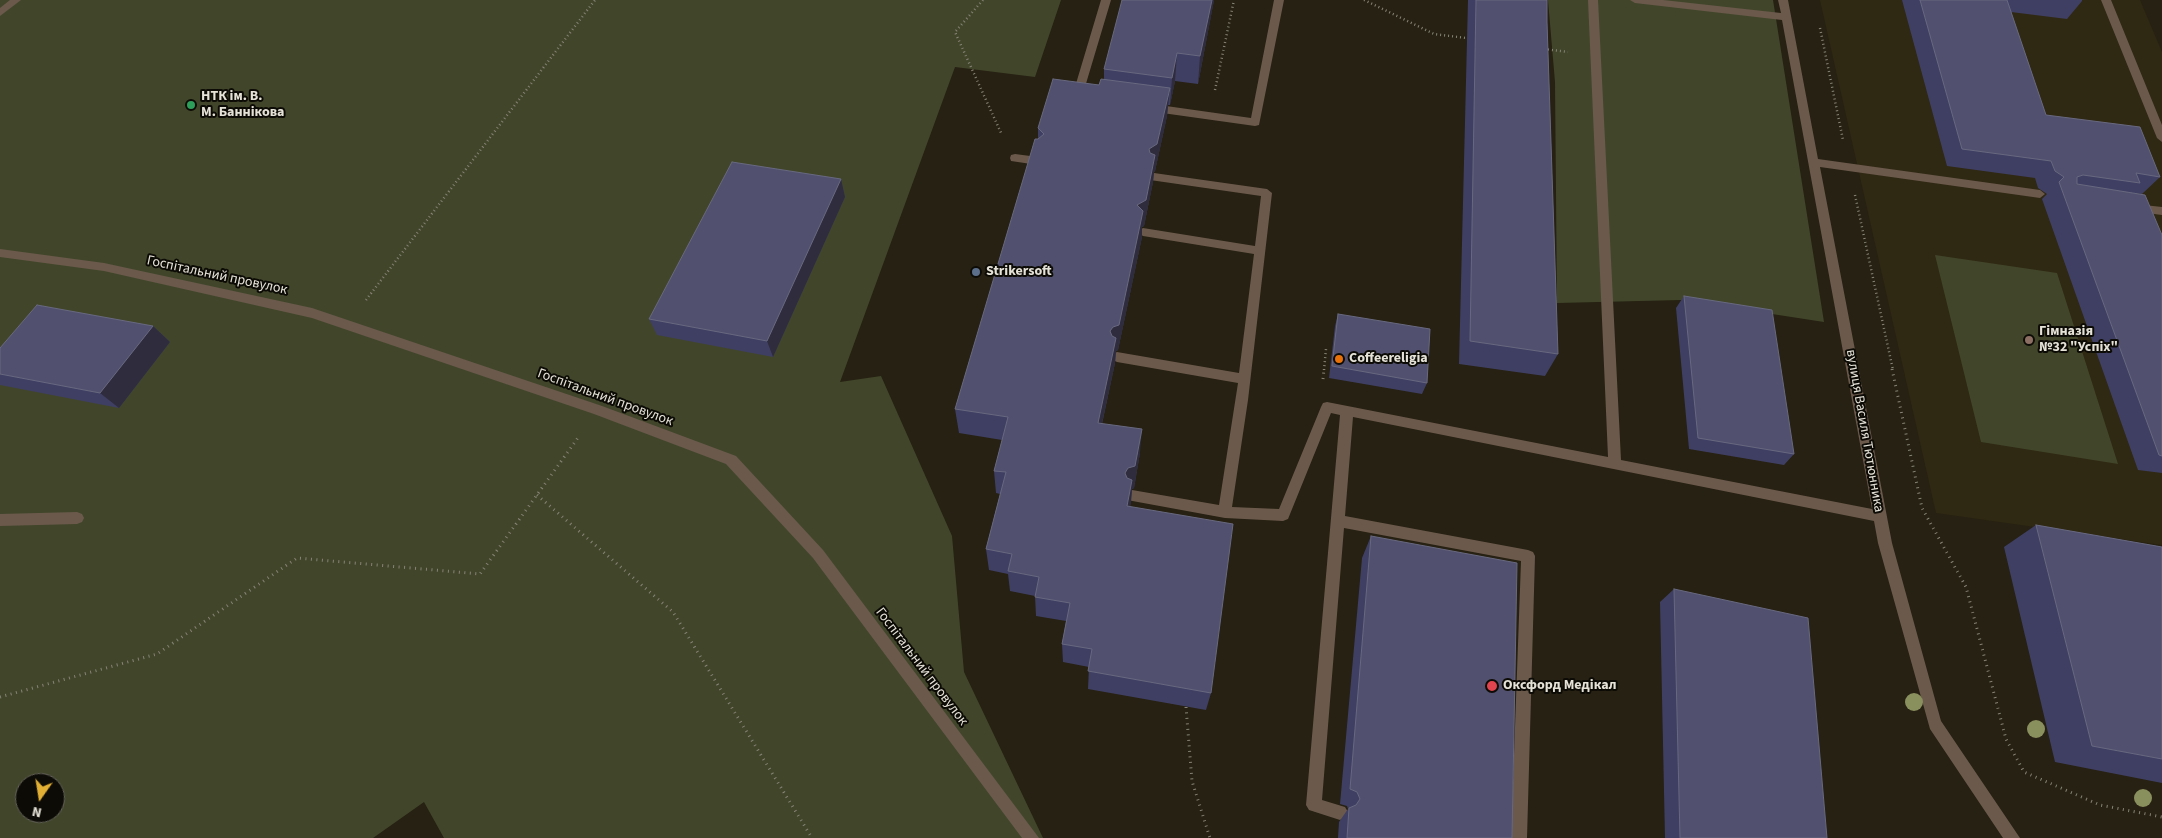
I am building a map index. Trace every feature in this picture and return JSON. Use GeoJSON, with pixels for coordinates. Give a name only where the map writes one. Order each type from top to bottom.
{"type":"FeatureCollection","features":[{"type":"Feature","properties":{"kind":"street"},"geometry":{"type":"LineString","coordinates":[[0,13],[16,0]]}},
{"type":"Feature","properties":{"kind":"street"},"geometry":{"type":"LineString","coordinates":[[1086,100],[1077,98],[1106,0]]}},
{"type":"Feature","properties":{"kind":"street"},"geometry":{"type":"LineString","coordinates":[[1144,107],[1254,122],[1279,0]]}},
{"type":"Feature","properties":{"kind":"street"},"geometry":{"type":"LineString","coordinates":[[1593,0],[1615,462]]}},
{"type":"Feature","properties":{"kind":"street"},"geometry":{"type":"LineString","coordinates":[[1634,0],[1786,17]]}},
{"type":"Feature","properties":{"kind":"street","name":"вулиця Василя Тютюнника"},"geometry":{"type":"LineString","coordinates":[[1783,0],[1885,543],[1935,724],[2012,838]]}},
{"type":"Feature","properties":{"kind":"street"},"geometry":{"type":"LineString","coordinates":[[2106,0],[2162,138]]}},
{"type":"Feature","properties":{"kind":"street"},"geometry":{"type":"LineString","coordinates":[[1015,158],[1038,161]]}},
{"type":"Feature","properties":{"kind":"street"},"geometry":{"type":"LineString","coordinates":[[1814,162],[2040,194]]}},
{"type":"Feature","properties":{"kind":"street"},"geometry":{"type":"LineString","coordinates":[[1154,177],[1267,193],[1244,379],[1224,512]]}},
{"type":"Feature","properties":{"kind":"street"},"geometry":{"type":"LineString","coordinates":[[2124,206],[2162,211]]}},
{"type":"Feature","properties":{"kind":"street"},"geometry":{"type":"LineString","coordinates":[[1143,232],[1260,251]]}},
{"type":"Feature","properties":{"kind":"street","name":"Госпітальний провулок"},"geometry":{"type":"LineString","coordinates":[[0,254],[104,267],[312,313],[598,410],[731,460],[818,554],[1030,838]]}},
{"type":"Feature","properties":{"kind":"street"},"geometry":{"type":"LineString","coordinates":[[1117,357],[1244,379]]}},
{"type":"Feature","properties":{"kind":"street"},"geometry":{"type":"LineString","coordinates":[[1132,496],[1224,512],[1284,514],[1326,406],[1879,516]]}},
{"type":"Feature","properties":{"kind":"street"},"geometry":{"type":"LineString","coordinates":[[1340,812],[1314,805],[1347,410]]}},
{"type":"Feature","properties":{"kind":"street"},"geometry":{"type":"LineString","coordinates":[[0,520],[77,518]]}},
{"type":"Feature","properties":{"kind":"street"},"geometry":{"type":"LineString","coordinates":[[1338,521],[1528,556],[1519,838]]}},
{"type":"Feature","properties":{"kind":"path"},"geometry":{"type":"LineString","coordinates":[[348,325],[595,0]]}},
{"type":"Feature","properties":{"kind":"path"},"geometry":{"type":"LineString","coordinates":[[983,0],[955,32],[994,120],[1015,158]]}},
{"type":"Feature","properties":{"kind":"path"},"geometry":{"type":"LineString","coordinates":[[1210,116],[1234,0]]}},
{"type":"Feature","properties":{"kind":"path"},"geometry":{"type":"LineString","coordinates":[[1364,0],[1434,34],[1466,38]]}},
{"type":"Feature","properties":{"kind":"path"},"geometry":{"type":"LineString","coordinates":[[1818,20],[1922,508],[1966,586],[2006,739],[2024,772],[2100,805],[2162,817]]}},
{"type":"Feature","properties":{"kind":"path"},"geometry":{"type":"LineString","coordinates":[[1537,48],[1553,50]]}},
{"type":"Feature","properties":{"kind":"path"},"geometry":{"type":"LineString","coordinates":[[0,697],[157,654],[298,558],[480,574],[538,496],[598,410]]}},
{"type":"Feature","properties":{"kind":"path"},"geometry":{"type":"LineString","coordinates":[[538,496],[673,612],[812,838]]}},
{"type":"Feature","properties":{"kind":"path"},"geometry":{"type":"LineString","coordinates":[[1186,707],[1192,781],[1210,838]]}},
{"type":"Feature","properties":{"kind":"shaded area","name":"Гімназія №32 \"Успіх\""},"geometry":{"type":"Polygon","coordinates":[[[1820,0],[2140,0],[2162,52],[2162,545],[1936,513],[1820,0]]]}},
{"type":"Feature","properties":{"kind":"green space"},"geometry":{"type":"Polygon","coordinates":[[[0,0],[1061,0],[1035,77],[955,67],[840,382],[881,376],[952,536],[964,672],[1043,838],[444,838],[424,802],[373,838],[0,838],[0,0]]]}},
{"type":"Feature","properties":{"kind":"green space"},"geometry":{"type":"Polygon","coordinates":[[[1548,0],[1773,0],[1824,322],[1681,300],[1557,303],[1555,82],[1548,0]]]}},
{"type":"Feature","properties":{"kind":"green space"},"geometry":{"type":"Polygon","coordinates":[[[1935,255],[2057,273],[2118,464],[1981,442],[1935,255]]]}},
{"type":"Feature","properties":{"kind":"building"},"geometry":{"type":"Polygon","coordinates":[[[1122,0],[1212,0],[1200,56],[1177,53],[1172,78],[1104,69],[1122,0]]]}},
{"type":"Feature","properties":{"kind":"building"},"geometry":{"type":"Polygon","coordinates":[[[1476,0],[1547,0],[1558,354],[1470,341],[1476,0]]]}},
{"type":"Feature","properties":{"kind":"building"},"geometry":{"type":"Polygon","coordinates":[[[1920,0],[2007,0],[2046,115],[2140,127],[2160,177],[2136,173],[2140,183],[2083,175],[2077,177],[2077,184],[2145,195],[2162,235],[2162,456],[2159,455],[2059,182],[2064,177],[2055,171],[2051,161],[1962,149],[1920,0]]]}},
{"type":"Feature","properties":{"kind":"building"},"geometry":{"type":"Polygon","coordinates":[[[1053,79],[1099,85],[1101,79],[1170,88],[1157,144],[1149,149],[1150,153],[1155,155],[1146,200],[1137,205],[1143,211],[1119,325],[1113,327],[1110,331],[1112,336],[1116,338],[1098,423],[1142,429],[1135,466],[1128,468],[1125,473],[1127,478],[1132,480],[1127,506],[1233,524],[1211,693],[1088,671],[1092,649],[1062,644],[1070,603],[1035,597],[1039,577],[1008,571],[1012,554],[986,549],[1006,472],[994,471],[1008,417],[955,409],[1035,139],[1044,134],[1038,128],[1053,79]]]}},
{"type":"Feature","properties":{"kind":"building"},"geometry":{"type":"Polygon","coordinates":[[[732,162],[841,179],[767,341],[649,319],[732,162]]]}},
{"type":"Feature","properties":{"kind":"building"},"geometry":{"type":"Polygon","coordinates":[[[1684,296],[1772,310],[1794,454],[1698,438],[1684,296]]]}},
{"type":"Feature","properties":{"kind":"building"},"geometry":{"type":"Polygon","coordinates":[[[37,305],[153,326],[100,393],[0,374],[0,348],[37,305]]]}},
{"type":"Feature","properties":{"kind":"building"},"geometry":{"type":"Polygon","coordinates":[[[1338,314],[1430,329],[1427,383],[1332,366],[1338,314]]]}},
{"type":"Feature","properties":{"kind":"building"},"geometry":{"type":"Polygon","coordinates":[[[2036,525],[2162,547],[2162,759],[2092,746],[2036,525]]]}},
{"type":"Feature","properties":{"kind":"building"},"geometry":{"type":"Polygon","coordinates":[[[1371,536],[1517,563],[1512,838],[1347,838],[1349,808],[1356,805],[1360,799],[1357,792],[1350,789],[1371,536]]]}},
{"type":"Feature","properties":{"kind":"building"},"geometry":{"type":"Polygon","coordinates":[[[1674,589],[1808,618],[1827,838],[1680,838],[1674,589]]]}},
{"type":"Feature","properties":{"kind":"place","name":"НТК ім. В. М. Баннікова"},"geometry":{"type":"Point","coordinates":[191,105]}},
{"type":"Feature","properties":{"kind":"place","name":"Strikersoft"},"geometry":{"type":"Point","coordinates":[976,272]}},
{"type":"Feature","properties":{"kind":"place","name":"Гімназія №32 \"Успіх\""},"geometry":{"type":"Point","coordinates":[2029,340]}},
{"type":"Feature","properties":{"kind":"place","name":"Coffeereligia"},"geometry":{"type":"Point","coordinates":[1339,359]}},
{"type":"Feature","properties":{"kind":"place","name":"Оксфорд Медікал"},"geometry":{"type":"Point","coordinates":[1492,686]}}]}
